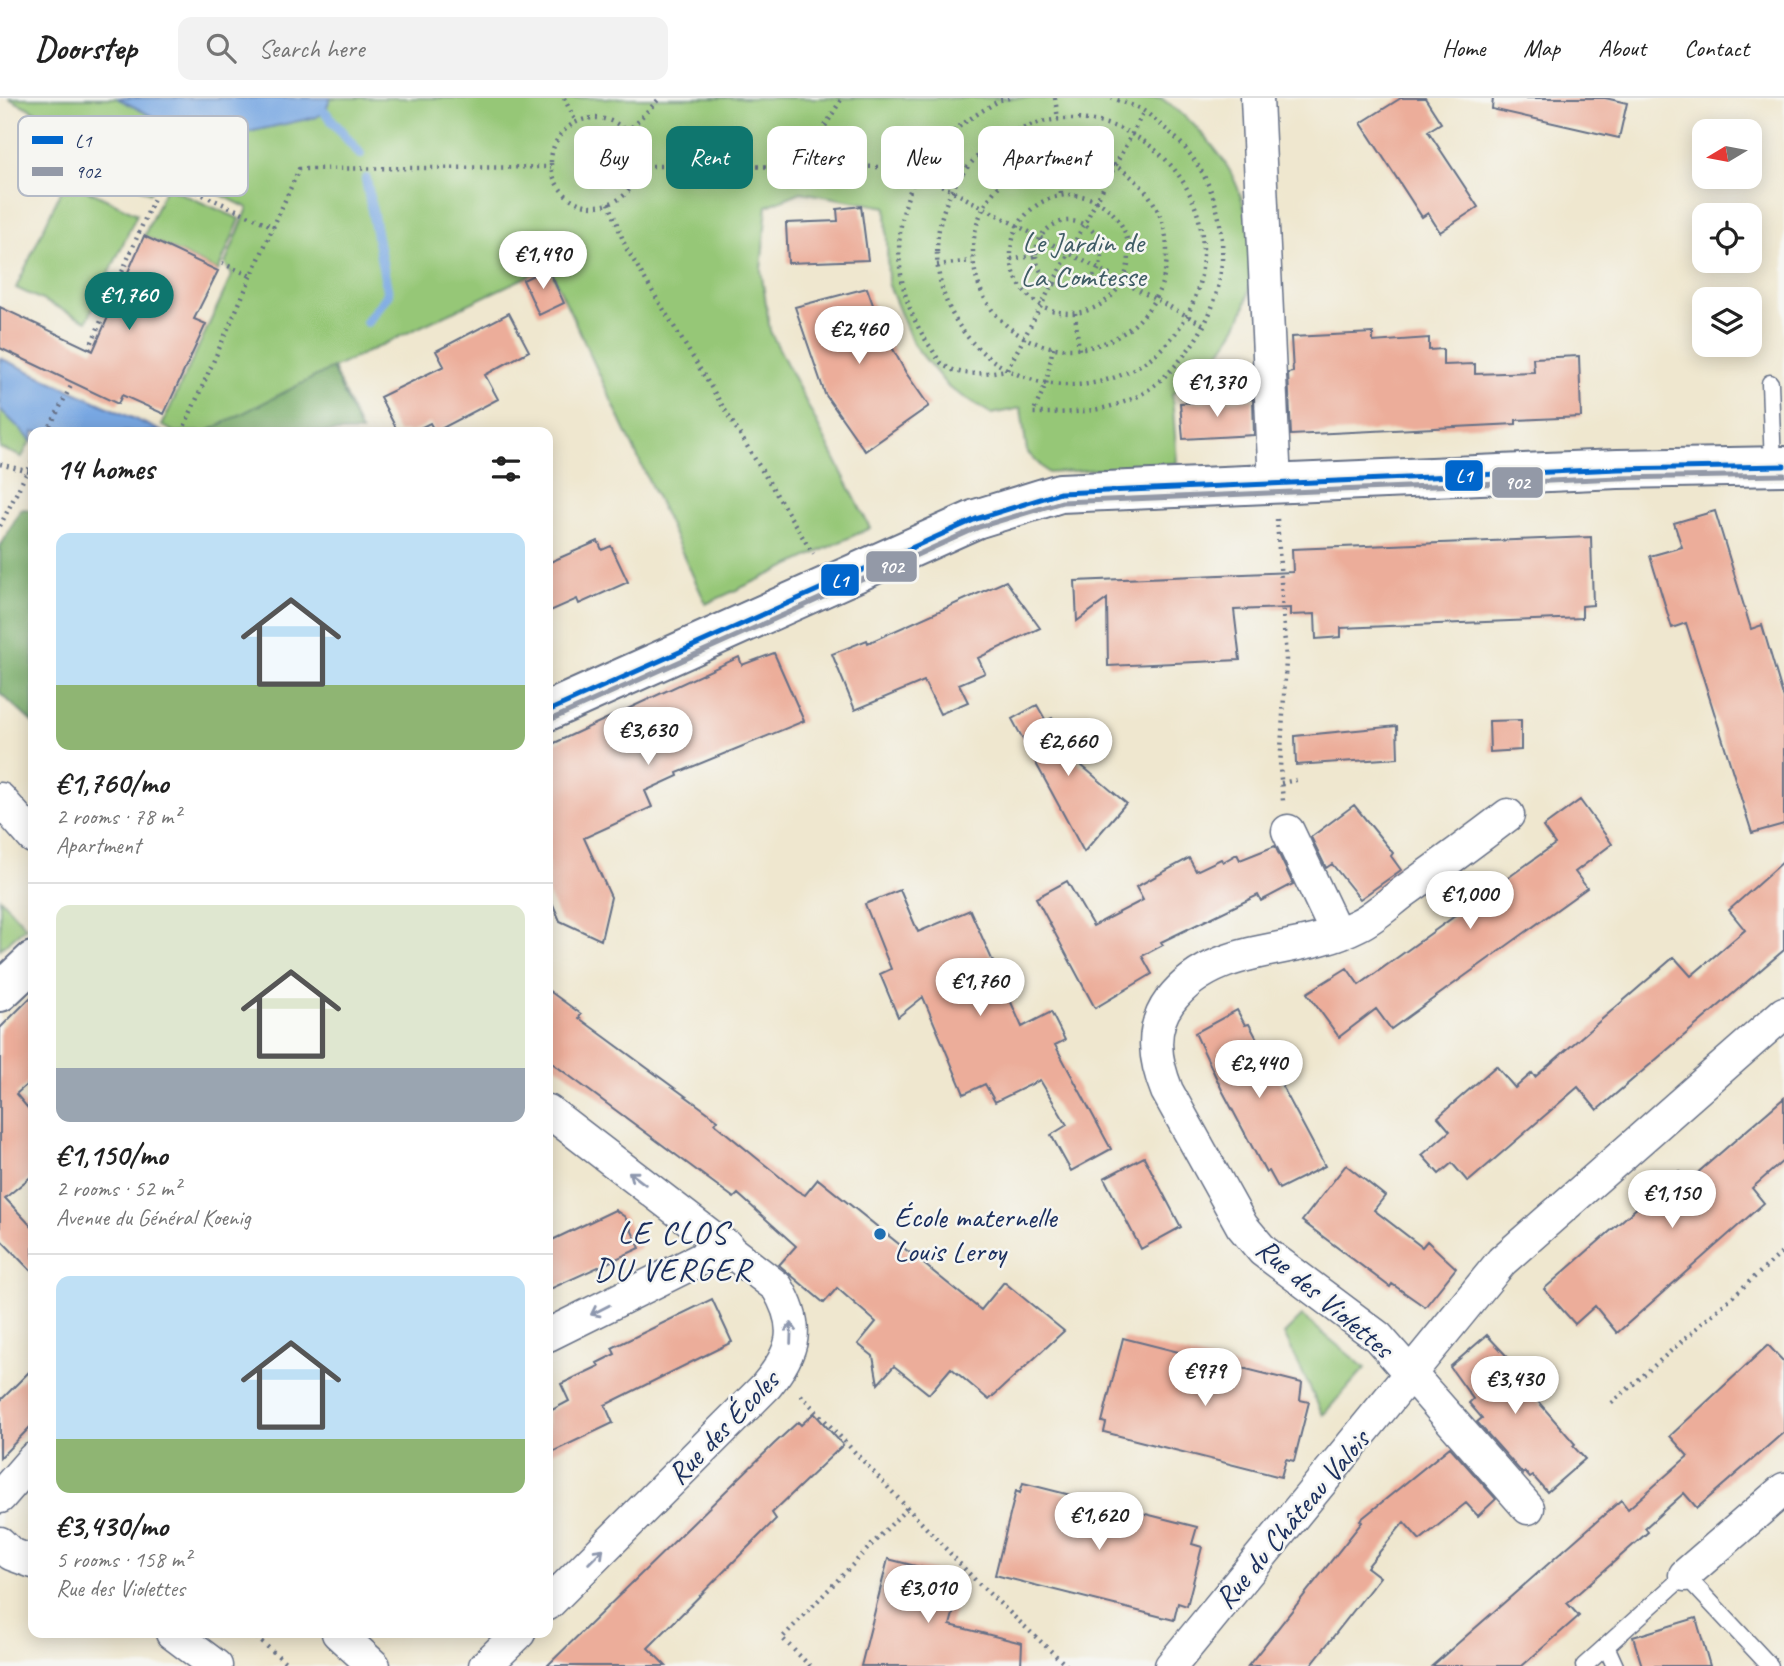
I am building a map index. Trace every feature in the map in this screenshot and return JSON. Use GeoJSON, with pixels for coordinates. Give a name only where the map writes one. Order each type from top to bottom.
{"type":"FeatureCollection","features":[{"type":"Feature","properties":{"kind":"street"},"geometry":{"type":"LineString","coordinates":[[1257,98],[1275,484]]}},
{"type":"Feature","properties":{"kind":"street"},"geometry":{"type":"LineString","coordinates":[[553,709],[976,519],[1038,498],[1077,491],[1618,469],[1778,466]]}},
{"type":"Feature","properties":{"kind":"street"},"geometry":{"type":"LineString","coordinates":[[0,799],[28,831]]}},
{"type":"Feature","properties":{"kind":"street","name":"Rue des Violettes"},"geometry":{"type":"LineString","coordinates":[[1508,815],[1360,925],[1337,934],[1226,959],[1201,972],[1179,989],[1158,1026],[1155,1045],[1158,1069],[1214,1179],[1242,1226],[1264,1251],[1378,1338],[1411,1371],[1528,1508]]}},
{"type":"Feature","properties":{"kind":"street"},"geometry":{"type":"LineString","coordinates":[[1288,831],[1337,934]]}},
{"type":"Feature","properties":{"kind":"street"},"geometry":{"type":"LineString","coordinates":[[0,992],[28,966]]}},
{"type":"Feature","properties":{"kind":"street","name":"Rue du Château Valois"},"geometry":{"type":"LineString","coordinates":[[1172,1666],[1502,1261],[1784,1013]]}},
{"type":"Feature","properties":{"kind":"street","name":"Rue des Écoles"},"geometry":{"type":"LineString","coordinates":[[553,1115],[777,1287],[787,1304],[792,1322],[792,1342],[778,1371],[553,1600]]}},
{"type":"Feature","properties":{"kind":"street"},"geometry":{"type":"LineString","coordinates":[[553,1333],[727,1246]]}},
{"type":"Feature","properties":{"kind":"street"},"geometry":{"type":"LineString","coordinates":[[0,1497],[28,1465]]}},
{"type":"Feature","properties":{"kind":"street"},"geometry":{"type":"LineString","coordinates":[[1685,1575],[1784,1489]]}},
{"type":"Feature","properties":{"kind":"street"},"geometry":{"type":"LineString","coordinates":[[0,1543],[11,1554],[28,1560]]}},
{"type":"Feature","properties":{"kind":"street"},"geometry":{"type":"LineString","coordinates":[[180,1638],[216,1666]]}},
{"type":"Feature","properties":{"kind":"street"},"geometry":{"type":"LineString","coordinates":[[343,1638],[374,1666]]}},
{"type":"Feature","properties":{"kind":"street"},"geometry":{"type":"LineString","coordinates":[[485,1666],[514,1638]]}},
{"type":"Feature","properties":{"kind":"lane"},"geometry":{"type":"LineString","coordinates":[[1770,383],[1778,466]]}},
{"type":"Feature","properties":{"kind":"lane"},"geometry":{"type":"LineString","coordinates":[[1584,1666],[1685,1575],[1770,1666]]}},
{"type":"Feature","properties":{"kind":"lane"},"geometry":{"type":"LineString","coordinates":[[1606,1646],[1615,1666]]}},
{"type":"Feature","properties":{"kind":"path"},"geometry":{"type":"LineString","coordinates":[[564,98],[576,122]]}},
{"type":"Feature","properties":{"kind":"path"},"geometry":{"type":"LineString","coordinates":[[633,126],[660,98]]}},
{"type":"Feature","properties":{"kind":"path"},"geometry":{"type":"LineString","coordinates":[[825,126],[842,98]]}},
{"type":"Feature","properties":{"kind":"path"},"geometry":{"type":"LineString","coordinates":[[958,126],[1000,100],[1009,98]]}},
{"type":"Feature","properties":{"kind":"path"},"geometry":{"type":"LineString","coordinates":[[1055,98],[1058,119]]}},
{"type":"Feature","properties":{"kind":"path"},"geometry":{"type":"LineString","coordinates":[[1053,347],[1046,384],[1033,413],[1084,414],[1134,398],[1175,368],[1206,326],[1222,280],[1222,230],[1209,183],[1182,143],[1144,111],[1112,98]]}},
{"type":"Feature","properties":{"kind":"path"},"geometry":{"type":"LineString","coordinates":[[997,189],[979,218],[972,261],[990,309],[1024,337],[1053,347],[1079,350],[1107,343],[1126,331],[1157,300],[1169,253],[1165,228],[1158,209],[1134,178],[1114,168],[1144,111]]}},
{"type":"Feature","properties":{"kind":"path"},"geometry":{"type":"LineString","coordinates":[[619,126],[599,118],[576,122],[558,137],[552,151],[551,167],[555,182],[565,195],[579,203],[594,206],[609,203],[628,189]]}},
{"type":"Feature","properties":{"kind":"path"},"geometry":{"type":"LineString","coordinates":[[1058,119],[1093,120],[1132,134],[1166,159],[1190,194],[1202,234],[1201,276],[1188,316],[1162,349],[1128,373],[1088,385],[1046,384],[1007,370],[974,345],[949,311],[937,265],[938,230],[951,190],[976,156],[1010,132],[1058,119]]}},
{"type":"Feature","properties":{"kind":"path"},"geometry":{"type":"LineString","coordinates":[[652,166],[767,168]]}},
{"type":"Feature","properties":{"kind":"path"},"geometry":{"type":"LineString","coordinates":[[184,427],[299,169],[551,167]]}},
{"type":"Feature","properties":{"kind":"path"},"geometry":{"type":"LineString","coordinates":[[912,189],[900,221],[899,273],[914,323],[943,365],[968,375],[1007,370]]}},
{"type":"Feature","properties":{"kind":"path"},"geometry":{"type":"LineString","coordinates":[[1061,189],[1061,194]]}},
{"type":"Feature","properties":{"kind":"path"},"geometry":{"type":"LineString","coordinates":[[1007,370],[1103,189]]}},
{"type":"Feature","properties":{"kind":"path"},"geometry":{"type":"LineString","coordinates":[[951,190],[1206,326]]}},
{"type":"Feature","properties":{"kind":"path"},"geometry":{"type":"LineString","coordinates":[[1061,194],[1080,194],[1097,200],[1113,211],[1124,227],[1130,245],[1129,264],[1123,282],[1111,297],[1096,308],[1075,313],[1059,313],[1041,306],[1026,294],[1016,279],[1011,259],[1011,243],[1018,226],[1036,205],[1061,194]]}},
{"type":"Feature","properties":{"kind":"path"},"geometry":{"type":"LineString","coordinates":[[89,349],[155,196]]}},
{"type":"Feature","properties":{"kind":"path"},"geometry":{"type":"LineString","coordinates":[[206,196],[274,226]]}},
{"type":"Feature","properties":{"kind":"path"},"geometry":{"type":"LineString","coordinates":[[609,203],[626,248],[814,554],[829,586]]}},
{"type":"Feature","properties":{"kind":"path"},"geometry":{"type":"LineString","coordinates":[[1064,220],[1085,224],[1093,230],[1102,249],[1099,269],[1084,284],[1074,287],[1053,283],[1039,268],[1036,256],[1040,237],[1055,223],[1064,220]]}},
{"type":"Feature","properties":{"kind":"path"},"geometry":{"type":"LineString","coordinates":[[143,224],[149,226]]}},
{"type":"Feature","properties":{"kind":"path"},"geometry":{"type":"LineString","coordinates":[[1011,259],[1036,256]]}},
{"type":"Feature","properties":{"kind":"path"},"geometry":{"type":"LineString","coordinates":[[937,265],[972,261]]}},
{"type":"Feature","properties":{"kind":"path"},"geometry":{"type":"LineString","coordinates":[[222,263],[251,276]]}},
{"type":"Feature","properties":{"kind":"path"},"geometry":{"type":"LineString","coordinates":[[1075,313],[1079,350]]}},
{"type":"Feature","properties":{"kind":"path"},"geometry":{"type":"LineString","coordinates":[[50,427],[72,384]]}},
{"type":"Feature","properties":{"kind":"path"},"geometry":{"type":"LineString","coordinates":[[0,464],[28,472]]}},
{"type":"Feature","properties":{"kind":"path"},"geometry":{"type":"LineString","coordinates":[[0,526],[28,477]]}},
{"type":"Feature","properties":{"kind":"path"},"geometry":{"type":"LineString","coordinates":[[1275,484],[1286,660],[1281,783],[1288,831]]}},
{"type":"Feature","properties":{"kind":"path"},"geometry":{"type":"LineString","coordinates":[[1281,783],[1301,779]]}},
{"type":"Feature","properties":{"kind":"path"},"geometry":{"type":"LineString","coordinates":[[1612,1403],[1784,1251]]}},
{"type":"Feature","properties":{"kind":"path"},"geometry":{"type":"LineString","coordinates":[[778,1371],[978,1583],[1067,1666]]}},
{"type":"Feature","properties":{"kind":"path"},"geometry":{"type":"LineString","coordinates":[[810,1666],[782,1638],[907,1508]]}},
{"type":"Feature","properties":{"kind":"path"},"geometry":{"type":"LineString","coordinates":[[257,1638],[290,1666]]}},
{"type":"Feature","properties":{"kind":"green space"},"geometry":{"type":"Polygon","coordinates":[[[8,98],[117,98],[152,116],[44,116],[8,98]]]}},
{"type":"Feature","properties":{"kind":"green space","name":"Le Jardin de La Comtesse"},"geometry":{"type":"Polygon","coordinates":[[[330,98],[1161,98],[1206,138],[1229,170],[1244,208],[1251,249],[1249,290],[1232,335],[1205,368],[1172,394],[1177,463],[1048,473],[1027,452],[1021,408],[992,414],[949,388],[913,344],[888,283],[886,207],[801,192],[767,206],[761,270],[770,331],[870,528],[706,604],[549,266],[333,368],[359,427],[165,427],[162,425],[232,275],[225,264],[248,208],[223,196],[248,196],[248,132],[316,117],[325,112],[330,98]]]}},
{"type":"Feature","properties":{"kind":"green space"},"geometry":{"type":"Polygon","coordinates":[[[59,196],[99,196],[137,214],[87,321],[16,288],[59,196]]]}},
{"type":"Feature","properties":{"kind":"green space"},"geometry":{"type":"Polygon","coordinates":[[[162,196],[187,196],[240,219],[218,271],[144,236],[162,196]]]}},
{"type":"Feature","properties":{"kind":"green space"},"geometry":{"type":"Polygon","coordinates":[[[332,368],[359,427],[216,427],[332,368]]]}},
{"type":"Feature","properties":{"kind":"green space"},"geometry":{"type":"Polygon","coordinates":[[[0,409],[28,437],[28,446],[22,457],[0,448],[0,409]]]}},
{"type":"Feature","properties":{"kind":"green space"},"geometry":{"type":"Polygon","coordinates":[[[21,509],[28,510],[28,718],[0,693],[0,547],[21,509]]]}},
{"type":"Feature","properties":{"kind":"green space"},"geometry":{"type":"Polygon","coordinates":[[[0,898],[26,927],[0,949],[0,898]]]}},
{"type":"Feature","properties":{"kind":"green space"},"geometry":{"type":"Polygon","coordinates":[[[1302,1316],[1365,1368],[1323,1415],[1284,1334],[1302,1316]]]}},
{"type":"Feature","properties":{"kind":"water"},"geometry":{"type":"Polygon","coordinates":[[[117,98],[330,98],[325,112],[316,117],[248,132],[248,116],[152,116],[117,98]]]}},
{"type":"Feature","properties":{"kind":"water"},"geometry":{"type":"Polygon","coordinates":[[[0,358],[152,427],[28,427],[28,437],[0,409],[0,358]]]}},
{"type":"Feature","properties":{"kind":"building"},"geometry":{"type":"Polygon","coordinates":[[[1401,98],[1425,98],[1441,123],[1428,131],[1478,207],[1440,232],[1428,213],[1422,217],[1361,123],[1401,98]]]}},
{"type":"Feature","properties":{"kind":"building"},"geometry":{"type":"Polygon","coordinates":[[[1493,98],[1605,98],[1627,103],[1619,138],[1492,109],[1493,98]]]}},
{"type":"Feature","properties":{"kind":"building"},"geometry":{"type":"Polygon","coordinates":[[[861,206],[868,260],[788,263],[786,223],[838,221],[837,209],[861,206]]]}},
{"type":"Feature","properties":{"kind":"building"},"geometry":{"type":"Polygon","coordinates":[[[144,236],[218,271],[194,319],[206,324],[164,414],[122,395],[118,404],[0,348],[0,307],[93,351],[144,236]]]}},
{"type":"Feature","properties":{"kind":"building"},"geometry":{"type":"Polygon","coordinates":[[[548,268],[564,303],[539,315],[523,280],[548,268]]]}},
{"type":"Feature","properties":{"kind":"building"},"geometry":{"type":"Polygon","coordinates":[[[867,288],[881,327],[906,373],[929,406],[865,451],[825,394],[795,307],[867,288]]]}},
{"type":"Feature","properties":{"kind":"building"},"geometry":{"type":"Polygon","coordinates":[[[509,313],[529,351],[485,375],[498,399],[445,427],[432,427],[430,423],[422,427],[395,427],[380,397],[444,366],[436,351],[509,313]]]}},
{"type":"Feature","properties":{"kind":"building"},"geometry":{"type":"Polygon","coordinates":[[[1373,333],[1373,342],[1429,338],[1429,350],[1443,349],[1443,365],[1475,364],[1475,374],[1534,372],[1533,358],[1579,356],[1581,417],[1516,420],[1516,424],[1291,435],[1288,373],[1293,372],[1291,337],[1373,333]]]}},
{"type":"Feature","properties":{"kind":"building"},"geometry":{"type":"Polygon","coordinates":[[[1253,399],[1254,435],[1183,439],[1180,403],[1253,399]]]}},
{"type":"Feature","properties":{"kind":"building"},"geometry":{"type":"Polygon","coordinates":[[[1715,511],[1751,629],[1762,625],[1784,699],[1784,824],[1752,833],[1686,623],[1672,628],[1650,556],[1682,547],[1674,523],[1715,511]]]}},
{"type":"Feature","properties":{"kind":"building"},"geometry":{"type":"Polygon","coordinates":[[[1591,537],[1593,605],[1582,606],[1582,618],[1341,628],[1341,637],[1316,639],[1315,614],[1290,615],[1290,608],[1234,610],[1240,660],[1108,666],[1107,599],[1077,621],[1075,581],[1293,572],[1292,549],[1591,537]]]}},
{"type":"Feature","properties":{"kind":"building"},"geometry":{"type":"Polygon","coordinates":[[[598,541],[602,550],[611,546],[628,582],[579,604],[577,599],[553,610],[553,561],[598,541]]]}},
{"type":"Feature","properties":{"kind":"building"},"geometry":{"type":"Polygon","coordinates":[[[1006,581],[1040,628],[978,658],[985,673],[959,684],[968,702],[940,714],[924,681],[855,710],[832,654],[867,640],[868,643],[1006,581]]]}},
{"type":"Feature","properties":{"kind":"building"},"geometry":{"type":"Polygon","coordinates":[[[774,653],[804,721],[677,773],[678,776],[645,791],[652,807],[584,838],[611,897],[601,940],[560,921],[553,905],[553,744],[739,657],[742,665],[774,653]]]}},
{"type":"Feature","properties":{"kind":"building"},"geometry":{"type":"Polygon","coordinates":[[[1037,705],[1046,721],[1052,718],[1079,756],[1075,760],[1126,803],[1084,852],[1012,719],[1037,705]]]}},
{"type":"Feature","properties":{"kind":"building"},"geometry":{"type":"Polygon","coordinates":[[[1521,720],[1521,750],[1490,752],[1489,721],[1521,720]]]}},
{"type":"Feature","properties":{"kind":"building"},"geometry":{"type":"Polygon","coordinates":[[[1397,726],[1398,758],[1296,765],[1295,736],[1397,726]]]}},
{"type":"Feature","properties":{"kind":"building"},"geometry":{"type":"Polygon","coordinates":[[[1580,800],[1612,844],[1575,872],[1587,888],[1391,1029],[1376,1009],[1339,1037],[1307,993],[1347,968],[1359,985],[1555,844],[1543,827],[1580,800]]]}},
{"type":"Feature","properties":{"kind":"building"},"geometry":{"type":"Polygon","coordinates":[[[1354,805],[1393,853],[1391,856],[1401,870],[1360,899],[1332,864],[1326,868],[1311,837],[1354,805]]]}},
{"type":"Feature","properties":{"kind":"building"},"geometry":{"type":"Polygon","coordinates":[[[1275,846],[1293,884],[1261,901],[1258,895],[1161,942],[1163,945],[1142,956],[1152,974],[1095,1008],[1036,898],[1067,881],[1093,926],[1143,900],[1136,887],[1189,858],[1196,871],[1221,859],[1223,862],[1237,854],[1240,860],[1275,846]]]}},
{"type":"Feature","properties":{"kind":"building"},"geometry":{"type":"Polygon","coordinates":[[[1784,861],[1784,950],[1597,1110],[1578,1087],[1468,1182],[1452,1163],[1439,1174],[1422,1155],[1450,1131],[1438,1117],[1496,1066],[1515,1088],[1532,1073],[1535,1077],[1674,957],[1691,976],[1745,930],[1729,910],[1784,861]]]}},
{"type":"Feature","properties":{"kind":"building"},"geometry":{"type":"Polygon","coordinates":[[[900,890],[918,932],[970,910],[1022,1027],[1051,1012],[1065,1040],[1055,1045],[1111,1149],[1071,1171],[1051,1135],[1067,1125],[1040,1080],[995,1102],[985,1084],[964,1094],[923,997],[898,1017],[880,974],[891,969],[865,904],[900,890]]]}},
{"type":"Feature","properties":{"kind":"building"},"geometry":{"type":"Polygon","coordinates":[[[553,994],[581,1014],[579,1018],[718,1120],[715,1124],[796,1190],[805,1195],[818,1179],[981,1310],[1004,1282],[1064,1331],[989,1400],[951,1368],[929,1394],[894,1366],[878,1384],[873,1356],[858,1344],[876,1322],[837,1288],[824,1303],[779,1265],[796,1246],[738,1194],[734,1198],[553,1064],[553,994]]]}},
{"type":"Feature","properties":{"kind":"building"},"geometry":{"type":"Polygon","coordinates":[[[28,1000],[28,1083],[16,1094],[28,1108],[28,1179],[5,1198],[28,1223],[28,1268],[0,1239],[0,1028],[28,1000]]]}},
{"type":"Feature","properties":{"kind":"building"},"geometry":{"type":"Polygon","coordinates":[[[1237,1010],[1245,1025],[1249,1024],[1325,1166],[1279,1189],[1269,1171],[1266,1173],[1195,1033],[1237,1010]]]}},
{"type":"Feature","properties":{"kind":"building"},"geometry":{"type":"Polygon","coordinates":[[[1784,1098],[1784,1160],[1752,1188],[1764,1203],[1617,1333],[1595,1306],[1575,1324],[1544,1289],[1679,1171],[1688,1181],[1784,1098]]]}},
{"type":"Feature","properties":{"kind":"building"},"geometry":{"type":"Polygon","coordinates":[[[1144,1157],[1181,1227],[1141,1249],[1104,1178],[1144,1157]]]}},
{"type":"Feature","properties":{"kind":"building"},"geometry":{"type":"Polygon","coordinates":[[[1346,1165],[1385,1196],[1374,1210],[1422,1247],[1427,1241],[1456,1268],[1425,1307],[1392,1284],[1390,1287],[1302,1221],[1346,1165]]]}},
{"type":"Feature","properties":{"kind":"building"},"geometry":{"type":"Polygon","coordinates":[[[615,1210],[625,1217],[640,1248],[553,1288],[553,1240],[615,1210]]]}},
{"type":"Feature","properties":{"kind":"building"},"geometry":{"type":"Polygon","coordinates":[[[712,1299],[732,1342],[605,1405],[613,1423],[553,1452],[553,1409],[569,1401],[561,1384],[599,1366],[597,1363],[615,1354],[612,1348],[712,1299]]]}},
{"type":"Feature","properties":{"kind":"building"},"geometry":{"type":"Polygon","coordinates":[[[1487,1335],[1514,1364],[1509,1368],[1585,1459],[1547,1492],[1533,1476],[1530,1478],[1525,1472],[1523,1474],[1477,1422],[1482,1418],[1469,1403],[1473,1399],[1450,1367],[1487,1335]]]}},
{"type":"Feature","properties":{"kind":"building"},"geometry":{"type":"Polygon","coordinates":[[[1123,1338],[1302,1383],[1300,1400],[1309,1402],[1294,1461],[1286,1459],[1281,1477],[1104,1432],[1106,1423],[1102,1422],[1123,1338]]]}},
{"type":"Feature","properties":{"kind":"building"},"geometry":{"type":"Polygon","coordinates":[[[1768,1345],[1784,1362],[1784,1432],[1697,1508],[1684,1493],[1645,1528],[1648,1532],[1567,1603],[1579,1616],[1522,1666],[1432,1666],[1621,1500],[1628,1509],[1688,1456],[1670,1436],[1768,1345]]]}},
{"type":"Feature","properties":{"kind":"building"},"geometry":{"type":"Polygon","coordinates":[[[28,1373],[28,1429],[0,1458],[0,1401],[28,1373]]]}},
{"type":"Feature","properties":{"kind":"building"},"geometry":{"type":"Polygon","coordinates":[[[814,1413],[843,1445],[772,1513],[776,1519],[648,1648],[666,1666],[547,1666],[774,1444],[798,1422],[801,1425],[814,1413]]]}},
{"type":"Feature","properties":{"kind":"building"},"geometry":{"type":"Polygon","coordinates":[[[1450,1447],[1496,1499],[1478,1516],[1466,1503],[1420,1540],[1404,1522],[1367,1567],[1380,1577],[1310,1666],[1248,1666],[1362,1522],[1360,1520],[1450,1447]]]}},
{"type":"Feature","properties":{"kind":"building"},"geometry":{"type":"Polygon","coordinates":[[[1023,1483],[1197,1527],[1192,1544],[1202,1547],[1187,1606],[1178,1603],[1174,1620],[995,1575],[1016,1491],[1020,1493],[1023,1483]]]}},
{"type":"Feature","properties":{"kind":"building"},"geometry":{"type":"Polygon","coordinates":[[[888,1559],[963,1578],[950,1625],[1022,1643],[1021,1666],[861,1666],[888,1559]]]}},
{"type":"Feature","properties":{"kind":"building"},"geometry":{"type":"Polygon","coordinates":[[[1696,1618],[1710,1666],[1642,1666],[1633,1637],[1696,1618]]]}},
{"type":"Feature","properties":{"kind":"waterway"},"geometry":{"type":"LineString","coordinates":[[325,112],[360,154]]}},
{"type":"Feature","properties":{"kind":"waterway"},"geometry":{"type":"LineString","coordinates":[[366,179],[388,294],[367,322]]}},
{"type":"Feature","properties":{"kind":"transit line","name":"L1"},"geometry":{"type":"LineString","coordinates":[[553,709],[976,519],[1060,493],[1618,469],[1784,466]]}},
{"type":"Feature","properties":{"kind":"transit line","name":"902"},"geometry":{"type":"LineString","coordinates":[[553,719],[979,527],[1062,502],[1618,478],[1784,475]]}},
{"type":"Feature","properties":{"kind":"place","name":"École maternelle Louis Leroy"},"geometry":{"type":"Point","coordinates":[880,1234]}},
{"type":"Feature","properties":{"kind":"district","name":"LE CLOS DU VERGER"},"geometry":{"type":"Point","coordinates":[673,1250]}}]}
